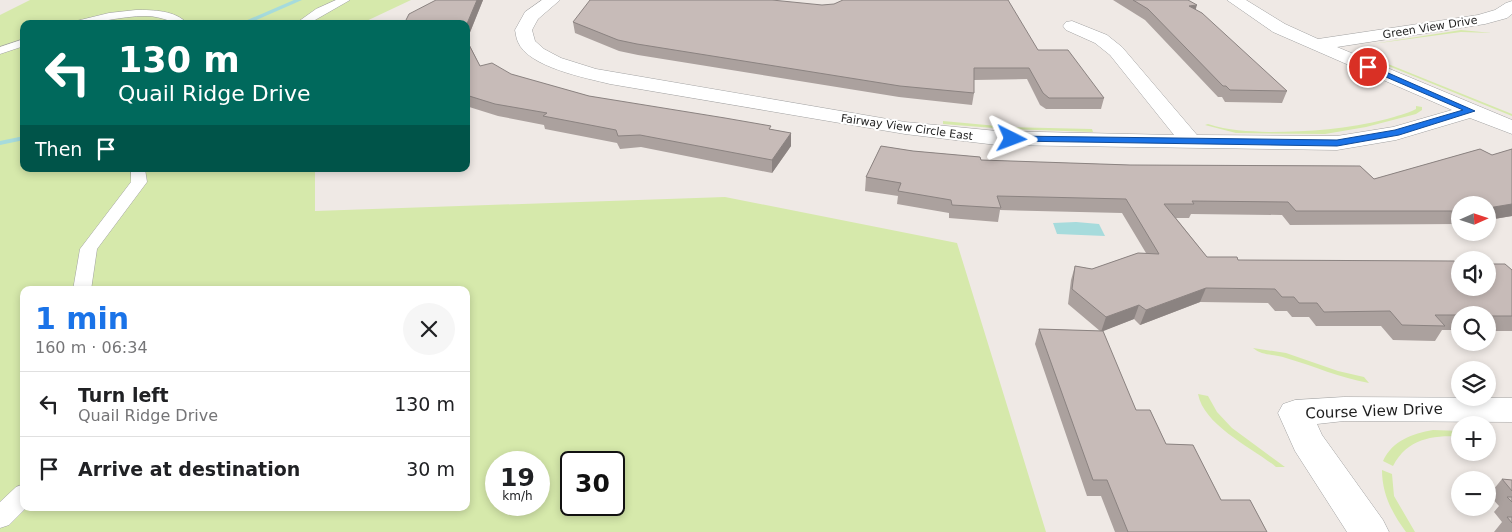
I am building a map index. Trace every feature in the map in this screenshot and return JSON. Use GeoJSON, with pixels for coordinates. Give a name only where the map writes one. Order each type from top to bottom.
{"type":"FeatureCollection","features":[{"type":"Feature","properties":{"kind":"street","name":"Fairway View Circle East"},"geometry":{"type":"LineString","coordinates":[[552,0],[536,11],[526,22],[524,34],[528,44],[537,54],[550,61],[589,74],[931,132],[1052,140],[1300,144],[1348,142],[1396,133],[1471,111]]}},
{"type":"Feature","properties":{"kind":"street"},"geometry":{"type":"LineString","coordinates":[[1235,0],[1260,17],[1316,45],[1512,128]]}},
{"type":"Feature","properties":{"kind":"street","name":"Green View Drive"},"geometry":{"type":"LineString","coordinates":[[1316,45],[1479,20],[1500,14],[1512,6]]}},
{"type":"Feature","properties":{"kind":"street"},"geometry":{"type":"LineString","coordinates":[[1479,20],[1504,29]]}},
{"type":"Feature","properties":{"kind":"street"},"geometry":{"type":"LineString","coordinates":[[1072,26],[1101,39],[1116,51],[1191,142]]}},
{"type":"Feature","properties":{"kind":"street","name":"Course View Drive"},"geometry":{"type":"LineString","coordinates":[[1369,532],[1307,441],[1295,413],[1344,409],[1512,410]]}},
{"type":"Feature","properties":{"kind":"lane"},"geometry":{"type":"LineString","coordinates":[[306,20],[320,11],[345,0]]}},
{"type":"Feature","properties":{"kind":"lane"},"geometry":{"type":"LineString","coordinates":[[147,3],[156,14]]}},
{"type":"Feature","properties":{"kind":"lane"},"geometry":{"type":"LineString","coordinates":[[92,20],[112,15],[156,14],[168,16],[176,20]]}},
{"type":"Feature","properties":{"kind":"lane"},"geometry":{"type":"LineString","coordinates":[[0,51],[20,44]]}},
{"type":"Feature","properties":{"kind":"lane"},"geometry":{"type":"LineString","coordinates":[[83,286],[89,249],[139,182],[138,172]]}},
{"type":"Feature","properties":{"kind":"lane"},"geometry":{"type":"LineString","coordinates":[[0,518],[20,498]]}},
{"type":"Feature","properties":{"kind":"green space"},"geometry":{"type":"Polygon","coordinates":[[[30,0],[411,0],[368,20],[20,20],[20,172],[315,172],[315,211],[725,197],[957,243],[1046,532],[0,532],[0,15],[30,0]]]}},
{"type":"Feature","properties":{"kind":"green space"},"geometry":{"type":"Polygon","coordinates":[[[1461,30],[1492,33],[1461,32],[1372,44],[1461,30]]]}},
{"type":"Feature","properties":{"kind":"green space"},"geometry":{"type":"Polygon","coordinates":[[[1364,52],[1388,64],[1512,114],[1512,116],[1386,65],[1364,52]]]}},
{"type":"Feature","properties":{"kind":"green space"},"geometry":{"type":"Polygon","coordinates":[[[1416,106],[1422,107],[1422,110],[1416,114],[1366,127],[1325,134],[1236,133],[1205,125],[1269,132],[1328,129],[1387,119],[1413,111],[1416,109],[1416,106]]]}},
{"type":"Feature","properties":{"kind":"green space"},"geometry":{"type":"Polygon","coordinates":[[[943,121],[1008,127],[1092,129],[1093,132],[1006,129],[943,124],[943,121]]]}},
{"type":"Feature","properties":{"kind":"green space"},"geometry":{"type":"Polygon","coordinates":[[[1253,348],[1286,353],[1338,371],[1364,377],[1369,383],[1282,357],[1264,354],[1253,348]]]}},
{"type":"Feature","properties":{"kind":"green space"},"geometry":{"type":"Polygon","coordinates":[[[1198,394],[1208,396],[1217,412],[1232,428],[1285,467],[1276,467],[1219,426],[1202,406],[1198,394]]]}},
{"type":"Feature","properties":{"kind":"green space"},"geometry":{"type":"Polygon","coordinates":[[[1433,430],[1451,431],[1451,436],[1430,438],[1413,444],[1399,457],[1393,466],[1383,461],[1398,443],[1433,430]]]}},
{"type":"Feature","properties":{"kind":"green space"},"geometry":{"type":"Polygon","coordinates":[[[1382,470],[1392,474],[1394,496],[1415,532],[1406,532],[1396,518],[1386,495],[1382,470]]]}},
{"type":"Feature","properties":{"kind":"water"},"geometry":{"type":"Polygon","coordinates":[[[1053,223],[1099,224],[1105,236],[1057,234],[1053,223]]]}},
{"type":"Feature","properties":{"kind":"building"},"geometry":{"type":"Polygon","coordinates":[[[436,0],[477,0],[469,20],[406,20],[409,14],[436,0]]]}},
{"type":"Feature","properties":{"kind":"building"},"geometry":{"type":"Polygon","coordinates":[[[590,0],[772,0],[822,5],[834,4],[843,0],[1008,0],[1038,50],[1068,50],[1104,98],[1049,98],[1043,93],[1029,68],[974,68],[974,93],[900,86],[637,44],[618,40],[573,22],[590,0]]]}},
{"type":"Feature","properties":{"kind":"building"},"geometry":{"type":"Polygon","coordinates":[[[1133,0],[1188,0],[1197,5],[1189,6],[1202,13],[1287,91],[1230,90],[1223,86],[1148,9],[1133,0]]]}},
{"type":"Feature","properties":{"kind":"building"},"geometry":{"type":"Polygon","coordinates":[[[470,47],[480,66],[492,63],[511,74],[589,96],[771,126],[769,129],[791,133],[772,160],[640,135],[618,136],[616,130],[543,116],[547,113],[495,104],[470,96],[470,47]]]}},
{"type":"Feature","properties":{"kind":"building"},"geometry":{"type":"Polygon","coordinates":[[[881,146],[980,157],[981,160],[1130,165],[1360,166],[1374,179],[1480,149],[1492,155],[1512,149],[1512,204],[1496,207],[1496,196],[1451,196],[1451,211],[1296,211],[1288,202],[1192,201],[1194,204],[1164,204],[1207,257],[1237,257],[1238,260],[1451,261],[1451,296],[1496,296],[1496,264],[1505,264],[1512,270],[1512,316],[1496,316],[1496,306],[1451,306],[1451,315],[1435,315],[1445,326],[1402,325],[1390,311],[1324,312],[1317,303],[1299,303],[1294,297],[1282,297],[1275,289],[1206,288],[1146,310],[1139,305],[1106,317],[1072,289],[1075,266],[1092,269],[1138,253],[1159,254],[1126,199],[997,196],[1001,208],[952,205],[951,200],[898,191],[901,183],[866,177],[881,146]]]}},
{"type":"Feature","properties":{"kind":"building"},"geometry":{"type":"Polygon","coordinates":[[[1039,329],[1103,331],[1136,410],[1150,410],[1166,444],[1193,445],[1221,500],[1250,500],[1267,532],[1128,532],[1107,480],[1093,480],[1039,329]]]}},
{"type":"Feature","properties":{"kind":"building"},"geometry":{"type":"Polygon","coordinates":[[[1502,479],[1512,480],[1512,491],[1502,479]]]}},
{"type":"Feature","properties":{"kind":"waterway"},"geometry":{"type":"LineString","coordinates":[[251,20],[299,0]]}},
{"type":"Feature","properties":{"kind":"waterway"},"geometry":{"type":"LineString","coordinates":[[0,143],[20,139]]}},
{"type":"Feature","properties":{"kind":"route"},"geometry":{"type":"LineString","coordinates":[[1012,139],[1337,143],[1396,133],[1471,111],[1368,67]]}}]}
